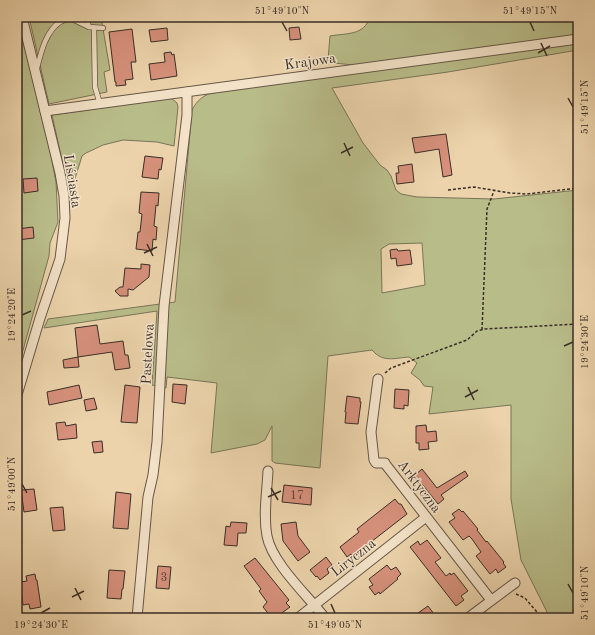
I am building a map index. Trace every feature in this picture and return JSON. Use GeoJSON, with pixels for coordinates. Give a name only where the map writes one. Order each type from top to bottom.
{"type":"FeatureCollection","features":[{"type":"Feature","properties":{"kind":"street","name":"Liściasta"},"geometry":{"type":"LineString","coordinates":[[17,395],[40,318],[60,259],[65,218],[64,196],[46,111],[22,17]]}},
{"type":"Feature","properties":{"kind":"street","name":"Krajowa"},"geometry":{"type":"LineString","coordinates":[[46,111],[578,39]]}},
{"type":"Feature","properties":{"kind":"street","name":"Pastelowa"},"geometry":{"type":"LineString","coordinates":[[137,618],[148,497],[153,475],[157,442],[164,306],[187,115],[187,92]]}},
{"type":"Feature","properties":{"kind":"street","name":"Arktyczna"},"geometry":{"type":"LineString","coordinates":[[378,379],[371,432],[374,460],[376,463],[385,463],[491,600]]}},
{"type":"Feature","properties":{"kind":"street"},"geometry":{"type":"LineString","coordinates":[[268,471],[265,522],[267,537],[274,554],[281,565],[325,618]]}},
{"type":"Feature","properties":{"kind":"street","name":"Liryczna"},"geometry":{"type":"LineString","coordinates":[[298,618],[426,517]]}},
{"type":"Feature","properties":{"kind":"street"},"geometry":{"type":"LineString","coordinates":[[468,618],[514,583]]}},
{"type":"Feature","properties":{"kind":"lane"},"geometry":{"type":"LineString","coordinates":[[86,17],[91,28],[95,87],[100,104]]}},
{"type":"Feature","properties":{"kind":"lane"},"geometry":{"type":"LineString","coordinates":[[36,71],[46,38],[60,22],[69,18],[91,28],[103,28]]}},
{"type":"Feature","properties":{"kind":"path"},"geometry":{"type":"LineString","coordinates":[[448,190],[474,187],[494,191],[527,194],[578,188]]}},
{"type":"Feature","properties":{"kind":"path"},"geometry":{"type":"LineString","coordinates":[[482,330],[487,209],[494,191]]}},
{"type":"Feature","properties":{"kind":"path"},"geometry":{"type":"LineString","coordinates":[[378,379],[391,368],[467,340],[477,331],[578,324]]}},
{"type":"Feature","properties":{"kind":"path"},"geometry":{"type":"LineString","coordinates":[[503,592],[514,593],[525,598],[542,618]]}},
{"type":"Feature","properties":{"kind":"green space"},"geometry":{"type":"Polygon","coordinates":[[[29,17],[101,17],[110,70],[104,72],[107,92],[49,104],[29,17]]]}},
{"type":"Feature","properties":{"kind":"green space"},"geometry":{"type":"Polygon","coordinates":[[[370,17],[578,17],[578,37],[363,66],[334,63],[328,60],[330,36],[359,31],[367,23],[370,17]]]}},
{"type":"Feature","properties":{"kind":"green space"},"geometry":{"type":"Polygon","coordinates":[[[17,20],[43,114],[56,182],[58,222],[50,243],[49,256],[17,372],[17,20]]]}},
{"type":"Feature","properties":{"kind":"green space"},"geometry":{"type":"Polygon","coordinates":[[[578,41],[578,50],[448,72],[332,88],[363,143],[380,165],[387,170],[396,190],[401,194],[417,197],[494,199],[578,190],[578,618],[550,618],[521,560],[511,499],[511,405],[429,414],[433,387],[424,386],[420,380],[411,373],[417,363],[409,357],[389,359],[380,357],[372,350],[328,356],[320,468],[275,463],[272,461],[272,426],[265,440],[257,444],[211,453],[217,383],[167,377],[166,388],[152,385],[157,311],[44,328],[48,319],[175,302],[192,110],[201,98],[214,92],[578,41]],[[422,243],[389,244],[381,249],[382,293],[425,285],[422,243]]]}},
{"type":"Feature","properties":{"kind":"green space"},"geometry":{"type":"Polygon","coordinates":[[[171,98],[177,103],[178,107],[174,146],[157,142],[123,140],[103,145],[86,153],[82,156],[73,185],[77,203],[73,206],[70,202],[70,196],[52,115],[171,98]]]}},
{"type":"Feature","properties":{"kind":"building"},"geometry":{"type":"Polygon","coordinates":[[[299,27],[301,39],[290,40],[289,28],[299,27]]]}},
{"type":"Feature","properties":{"kind":"building"},"geometry":{"type":"Polygon","coordinates":[[[167,28],[168,40],[151,42],[149,30],[167,28]]]}},
{"type":"Feature","properties":{"kind":"building"},"geometry":{"type":"Polygon","coordinates":[[[132,29],[136,62],[131,62],[133,79],[125,80],[126,85],[116,86],[109,32],[132,29]]]}},
{"type":"Feature","properties":{"kind":"building"},"geometry":{"type":"Polygon","coordinates":[[[171,52],[172,55],[174,54],[177,76],[151,80],[149,64],[165,62],[164,53],[171,52]]]}},
{"type":"Feature","properties":{"kind":"building"},"geometry":{"type":"Polygon","coordinates":[[[446,134],[452,175],[443,177],[439,149],[415,153],[412,138],[446,134]]]}},
{"type":"Feature","properties":{"kind":"building"},"geometry":{"type":"Polygon","coordinates":[[[145,156],[163,158],[161,170],[159,169],[158,179],[142,177],[145,156]]]}},
{"type":"Feature","properties":{"kind":"building"},"geometry":{"type":"Polygon","coordinates":[[[412,164],[414,182],[397,184],[396,173],[399,173],[398,166],[412,164]]]}},
{"type":"Feature","properties":{"kind":"building"},"geometry":{"type":"Polygon","coordinates":[[[37,178],[38,191],[24,193],[23,179],[37,178]]]}},
{"type":"Feature","properties":{"kind":"building"},"geometry":{"type":"Polygon","coordinates":[[[141,192],[159,193],[154,226],[157,227],[156,240],[153,239],[152,251],[136,249],[142,214],[139,213],[141,192]]]}},
{"type":"Feature","properties":{"kind":"building"},"geometry":{"type":"Polygon","coordinates":[[[33,227],[34,238],[17,240],[17,229],[33,227]]]}},
{"type":"Feature","properties":{"kind":"building"},"geometry":{"type":"Polygon","coordinates":[[[397,249],[398,251],[410,250],[412,264],[397,266],[396,258],[391,259],[390,250],[397,249]]]}},
{"type":"Feature","properties":{"kind":"building"},"geometry":{"type":"Polygon","coordinates":[[[141,264],[150,265],[149,277],[133,290],[128,289],[128,296],[120,296],[115,291],[120,287],[123,287],[125,268],[141,269],[141,264]]]}},
{"type":"Feature","properties":{"kind":"building"},"geometry":{"type":"Polygon","coordinates":[[[97,325],[100,344],[123,341],[125,355],[128,355],[130,368],[115,370],[112,352],[78,357],[75,328],[97,325]]]}},
{"type":"Feature","properties":{"kind":"building"},"geometry":{"type":"Polygon","coordinates":[[[78,357],[79,367],[64,368],[63,360],[78,357]]]}},
{"type":"Feature","properties":{"kind":"building"},"geometry":{"type":"Polygon","coordinates":[[[173,384],[187,385],[185,404],[172,402],[173,384]]]}},
{"type":"Feature","properties":{"kind":"building"},"geometry":{"type":"Polygon","coordinates":[[[79,385],[82,398],[49,405],[47,392],[79,385]]]}},
{"type":"Feature","properties":{"kind":"building"},"geometry":{"type":"Polygon","coordinates":[[[125,385],[140,387],[137,423],[121,422],[125,385]]]}},
{"type":"Feature","properties":{"kind":"building"},"geometry":{"type":"Polygon","coordinates":[[[395,389],[409,390],[408,406],[404,405],[404,409],[394,408],[395,389]]]}},
{"type":"Feature","properties":{"kind":"building"},"geometry":{"type":"Polygon","coordinates":[[[347,396],[360,398],[361,402],[358,424],[345,423],[347,396]]]}},
{"type":"Feature","properties":{"kind":"building"},"geometry":{"type":"Polygon","coordinates":[[[94,398],[97,409],[86,411],[84,400],[94,398]]]}},
{"type":"Feature","properties":{"kind":"building"},"geometry":{"type":"Polygon","coordinates":[[[65,422],[66,426],[76,424],[77,438],[58,440],[56,423],[65,422]]]}},
{"type":"Feature","properties":{"kind":"building"},"geometry":{"type":"Polygon","coordinates":[[[426,425],[427,432],[436,431],[437,441],[428,442],[429,449],[419,450],[419,443],[416,443],[416,426],[426,425]]]}},
{"type":"Feature","properties":{"kind":"building"},"geometry":{"type":"Polygon","coordinates":[[[102,441],[103,452],[94,453],[92,442],[102,441]]]}},
{"type":"Feature","properties":{"kind":"building"},"geometry":{"type":"Polygon","coordinates":[[[422,469],[437,488],[465,471],[468,476],[441,495],[444,499],[438,504],[422,484],[420,486],[415,479],[417,478],[415,475],[422,469]]]}},
{"type":"Feature","properties":{"kind":"building"},"geometry":{"type":"Polygon","coordinates":[[[284,485],[312,488],[311,505],[282,502],[284,485]]]}},
{"type":"Feature","properties":{"kind":"building"},"geometry":{"type":"Polygon","coordinates":[[[34,489],[37,510],[24,512],[21,490],[34,489]]]}},
{"type":"Feature","properties":{"kind":"building"},"geometry":{"type":"Polygon","coordinates":[[[116,492],[131,494],[128,529],[113,528],[116,492]]]}},
{"type":"Feature","properties":{"kind":"building"},"geometry":{"type":"Polygon","coordinates":[[[395,499],[399,504],[401,504],[407,514],[353,556],[351,554],[347,557],[340,547],[359,532],[357,529],[395,499]]]}},
{"type":"Feature","properties":{"kind":"building"},"geometry":{"type":"Polygon","coordinates":[[[63,507],[65,530],[53,531],[50,508],[63,507]]]}},
{"type":"Feature","properties":{"kind":"building"},"geometry":{"type":"Polygon","coordinates":[[[459,509],[462,512],[463,511],[478,529],[477,530],[486,542],[487,541],[504,562],[503,563],[506,567],[498,573],[496,569],[490,574],[476,556],[481,552],[472,539],[469,536],[463,540],[449,522],[455,518],[452,514],[459,509]]]}},
{"type":"Feature","properties":{"kind":"building"},"geometry":{"type":"Polygon","coordinates":[[[231,522],[247,523],[246,533],[238,533],[237,546],[224,545],[226,526],[230,527],[231,522]]]}},
{"type":"Feature","properties":{"kind":"building"},"geometry":{"type":"Polygon","coordinates":[[[296,522],[298,536],[310,552],[298,561],[283,541],[281,524],[296,522]]]}},
{"type":"Feature","properties":{"kind":"building"},"geometry":{"type":"Polygon","coordinates":[[[427,540],[441,558],[435,562],[446,576],[450,573],[451,575],[454,573],[468,591],[461,596],[464,600],[456,606],[410,547],[418,541],[420,545],[427,540]]]}},
{"type":"Feature","properties":{"kind":"building"},"geometry":{"type":"Polygon","coordinates":[[[326,557],[332,565],[327,569],[329,573],[320,580],[310,570],[326,557]]]}},
{"type":"Feature","properties":{"kind":"building"},"geometry":{"type":"Polygon","coordinates":[[[255,558],[289,600],[286,603],[290,607],[275,618],[272,618],[263,607],[267,602],[259,591],[261,589],[244,566],[255,558]]]}},
{"type":"Feature","properties":{"kind":"building"},"geometry":{"type":"Polygon","coordinates":[[[387,565],[391,570],[396,567],[401,574],[397,578],[398,579],[380,594],[379,592],[375,595],[369,587],[373,585],[369,579],[387,565]]]}},
{"type":"Feature","properties":{"kind":"building"},"geometry":{"type":"Polygon","coordinates":[[[158,566],[171,567],[169,589],[156,588],[158,566]]]}},
{"type":"Feature","properties":{"kind":"building"},"geometry":{"type":"Polygon","coordinates":[[[109,570],[125,571],[121,599],[107,598],[109,570]]]}},
{"type":"Feature","properties":{"kind":"building"},"geometry":{"type":"Polygon","coordinates":[[[35,574],[41,607],[30,609],[29,604],[23,605],[20,582],[27,581],[26,576],[35,574]]]}},
{"type":"Feature","properties":{"kind":"building"},"geometry":{"type":"Polygon","coordinates":[[[428,606],[434,614],[428,618],[422,618],[418,613],[428,606]]]}}]}
